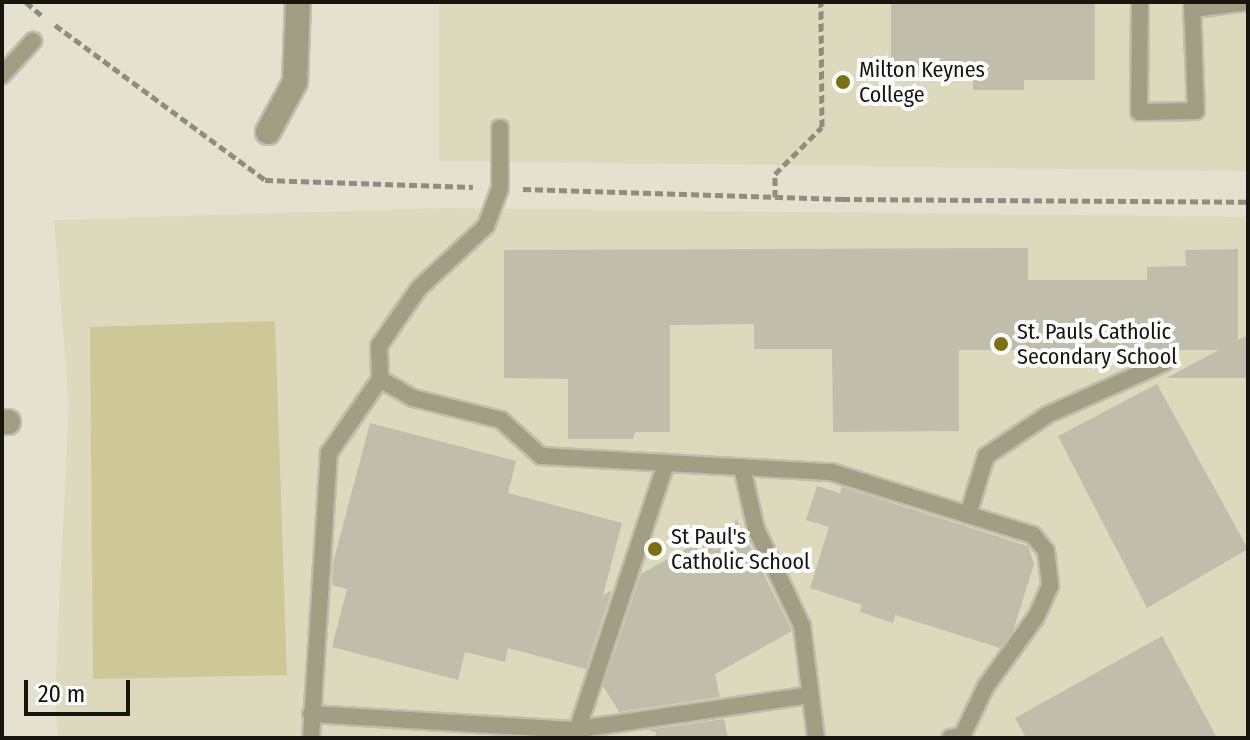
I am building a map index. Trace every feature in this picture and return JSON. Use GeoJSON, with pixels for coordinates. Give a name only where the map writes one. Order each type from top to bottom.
{"type":"FeatureCollection","features":[{"type":"Feature","properties":{"kind":"street"},"geometry":{"type":"LineString","coordinates":[[268,132],[295,82],[298,2]]}},
{"type":"Feature","properties":{"kind":"lane"},"geometry":{"type":"LineString","coordinates":[[1140,2],[1139,112],[1196,111],[1193,5],[1248,2]]}},
{"type":"Feature","properties":{"kind":"lane"},"geometry":{"type":"LineString","coordinates":[[5,65],[33,41]]}},
{"type":"Feature","properties":{"kind":"lane"},"geometry":{"type":"LineString","coordinates":[[311,738],[329,453],[380,379],[379,346],[419,288],[486,226],[500,188],[500,128]]}},
{"type":"Feature","properties":{"kind":"lane"},"geometry":{"type":"LineString","coordinates":[[968,515],[986,456],[1047,415],[1164,363]]}},
{"type":"Feature","properties":{"kind":"lane"},"geometry":{"type":"LineString","coordinates":[[380,379],[413,398],[501,420],[541,456],[831,472],[1033,535],[1046,551],[1050,586],[1036,617],[986,686],[962,736],[950,738]]}},
{"type":"Feature","properties":{"kind":"lane"},"geometry":{"type":"LineString","coordinates":[[574,734],[666,463]]}},
{"type":"Feature","properties":{"kind":"lane"},"geometry":{"type":"LineString","coordinates":[[742,467],[756,529],[802,626],[816,738]]}},
{"type":"Feature","properties":{"kind":"lane"},"geometry":{"type":"LineString","coordinates":[[311,714],[574,734],[809,695]]}},
{"type":"Feature","properties":{"kind":"path"},"geometry":{"type":"LineString","coordinates":[[26,2],[265,180],[775,197],[1248,202]]}},
{"type":"Feature","properties":{"kind":"path"},"geometry":{"type":"LineString","coordinates":[[775,197],[775,174],[822,127],[821,2]]}},
{"type":"Feature","properties":{"kind":"shaded area","name":"Milton Keynes College"},"geometry":{"type":"Polygon","coordinates":[[[439,2],[1248,2],[1248,171],[439,161],[439,2]]]}},
{"type":"Feature","properties":{"kind":"shaded area","name":"St Paul's Catholic School"},"geometry":{"type":"Polygon","coordinates":[[[445,208],[1248,217],[1248,738],[58,738],[55,694],[69,404],[54,220],[445,208]]]}},
{"type":"Feature","properties":{"kind":"shaded area"},"geometry":{"type":"Polygon","coordinates":[[[275,321],[287,675],[93,679],[90,327],[275,321]]]}},
{"type":"Feature","properties":{"kind":"building"},"geometry":{"type":"Polygon","coordinates":[[[891,2],[1095,2],[1095,80],[1024,80],[1024,90],[973,90],[973,78],[891,78],[891,2]]]}},
{"type":"Feature","properties":{"kind":"building","name":"St. Pauls Catholic Secondary School"},"geometry":{"type":"Polygon","coordinates":[[[1028,248],[1028,280],[1147,280],[1147,267],[1186,266],[1185,250],[1238,249],[1238,340],[1248,335],[1248,378],[1166,378],[1219,350],[959,350],[959,431],[833,432],[832,349],[754,349],[754,324],[670,325],[670,432],[635,432],[633,439],[568,439],[568,379],[504,378],[504,250],[1028,248]]]}},
{"type":"Feature","properties":{"kind":"building"},"geometry":{"type":"Polygon","coordinates":[[[1157,384],[1248,549],[1147,608],[1058,436],[1157,384]]]}},
{"type":"Feature","properties":{"kind":"building"},"geometry":{"type":"Polygon","coordinates":[[[370,423],[516,461],[508,493],[622,523],[603,595],[612,590],[586,669],[508,648],[505,662],[465,652],[458,680],[332,647],[347,589],[332,585],[333,563],[370,423]]]}},
{"type":"Feature","properties":{"kind":"building"},"geometry":{"type":"Polygon","coordinates":[[[817,486],[840,493],[842,487],[1028,546],[1034,564],[1013,631],[1000,648],[895,615],[893,623],[860,612],[862,605],[810,588],[829,527],[806,520],[817,486]]]}},
{"type":"Feature","properties":{"kind":"building"},"geometry":{"type":"Polygon","coordinates":[[[737,520],[792,631],[715,674],[720,697],[619,712],[603,686],[641,574],[737,520]]]}},
{"type":"Feature","properties":{"kind":"building"},"geometry":{"type":"Polygon","coordinates":[[[1162,636],[1217,738],[1026,738],[1015,718],[1162,636]]]}},
{"type":"Feature","properties":{"kind":"building"},"geometry":{"type":"Polygon","coordinates":[[[724,719],[728,738],[655,738],[656,732],[647,730],[724,719]]]}},
{"type":"Feature","properties":{"kind":"place","name":"Milton Keynes College"},"geometry":{"type":"Point","coordinates":[843,82]}},
{"type":"Feature","properties":{"kind":"place","name":"St. Pauls Catholic Secondary School"},"geometry":{"type":"Point","coordinates":[1001,344]}},
{"type":"Feature","properties":{"kind":"place","name":"St Paul's Catholic School"},"geometry":{"type":"Point","coordinates":[655,549]}}]}
